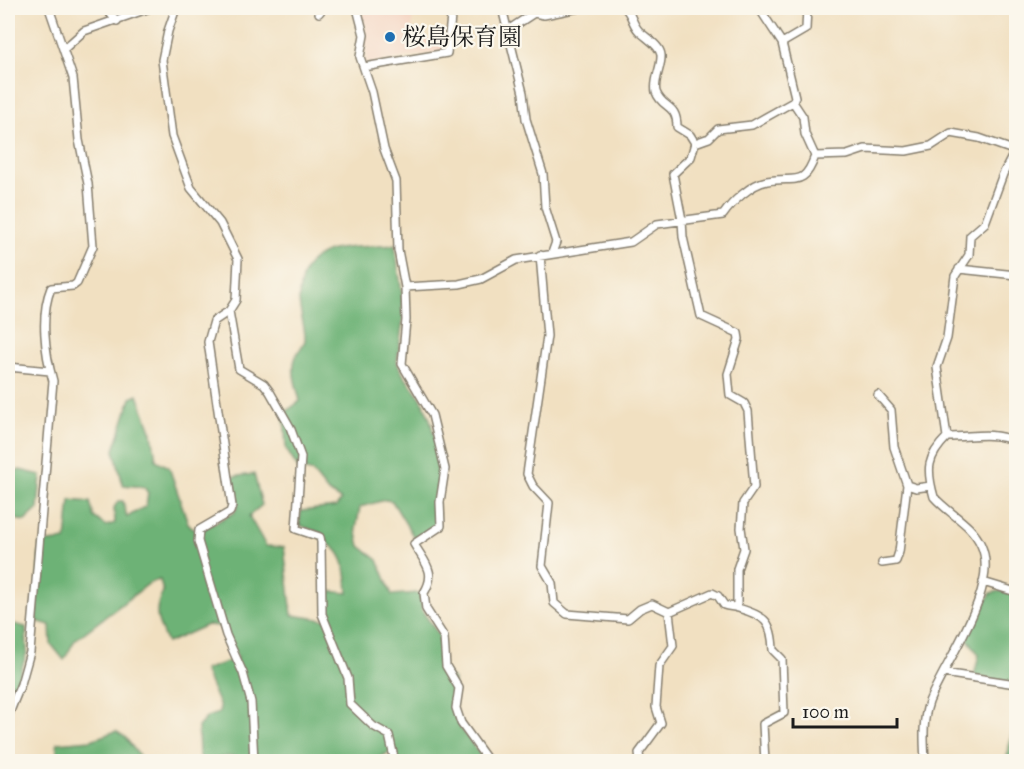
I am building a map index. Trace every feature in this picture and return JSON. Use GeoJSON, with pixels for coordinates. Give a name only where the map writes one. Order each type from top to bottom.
{"type":"FeatureCollection","features":[{"type":"Feature","properties":{"kind":"street"},"geometry":{"type":"LineString","coordinates":[[8,716],[21,684],[30,652],[34,585],[52,403],[53,381],[46,353],[47,298],[51,288],[73,286],[77,283],[93,246],[88,184],[79,140],[73,78],[49,8]]}},
{"type":"Feature","properties":{"kind":"street"},"geometry":{"type":"LineString","coordinates":[[105,8],[117,21]]}},
{"type":"Feature","properties":{"kind":"street"},"geometry":{"type":"LineString","coordinates":[[64,49],[84,31],[150,8]]}},
{"type":"Feature","properties":{"kind":"street"},"geometry":{"type":"LineString","coordinates":[[176,8],[162,60],[172,136],[191,188],[220,224],[238,259],[236,300],[230,311],[214,321],[208,342],[232,506],[230,512],[199,530],[198,541],[226,635],[243,673],[251,702],[254,762]]}},
{"type":"Feature","properties":{"kind":"street"},"geometry":{"type":"LineString","coordinates":[[357,8],[363,25],[360,57],[377,123],[396,181],[398,250],[405,287],[406,320],[402,364],[432,414],[446,469],[440,502],[441,526],[414,544],[431,575],[431,581],[424,593],[426,609],[444,637],[446,666],[455,677],[459,688],[456,708],[461,723],[489,762]]}},
{"type":"Feature","properties":{"kind":"street"},"geometry":{"type":"LineString","coordinates":[[364,67],[447,53],[452,8]]}},
{"type":"Feature","properties":{"kind":"street"},"geometry":{"type":"LineString","coordinates":[[502,8],[526,119],[543,174],[545,207],[556,242],[552,253]]}},
{"type":"Feature","properties":{"kind":"street"},"geometry":{"type":"LineString","coordinates":[[508,30],[534,10],[544,15],[579,8]]}},
{"type":"Feature","properties":{"kind":"street"},"geometry":{"type":"LineString","coordinates":[[625,8],[630,13],[637,30],[660,49],[661,57],[655,90],[658,96],[674,110],[677,127],[690,135],[695,143],[691,157],[674,174],[682,220],[682,237],[701,316],[738,333],[739,339],[728,374],[729,395],[744,403],[748,411],[754,487],[743,503],[741,528],[744,549],[737,569],[737,608]]}},
{"type":"Feature","properties":{"kind":"street"},"geometry":{"type":"LineString","coordinates":[[759,8],[782,43],[795,89],[793,102],[803,117],[805,134],[817,156]]}},
{"type":"Feature","properties":{"kind":"street"},"geometry":{"type":"LineString","coordinates":[[782,43],[806,29],[807,8]]}},
{"type":"Feature","properties":{"kind":"street"},"geometry":{"type":"LineString","coordinates":[[695,143],[709,138],[718,129],[752,125],[793,102]]}},
{"type":"Feature","properties":{"kind":"street"},"geometry":{"type":"LineString","coordinates":[[817,156],[846,155],[865,149],[906,151],[931,146],[951,134],[979,138],[1016,150],[985,223],[970,236],[969,255],[959,269],[953,286],[947,338],[937,367],[947,437]]}},
{"type":"Feature","properties":{"kind":"street"},"geometry":{"type":"LineString","coordinates":[[405,287],[459,284],[481,279],[505,264],[540,255],[631,242],[657,224],[710,218],[723,214],[733,201],[765,181],[798,180],[806,175],[817,156]]}},
{"type":"Feature","properties":{"kind":"street"},"geometry":{"type":"LineString","coordinates":[[540,255],[547,336],[527,474],[533,486],[549,503],[542,566],[552,583],[554,603],[567,614],[628,619],[640,609],[652,604],[669,612],[712,593],[718,596],[724,605],[737,608],[768,623],[772,628],[773,650],[782,658],[784,712],[780,717],[763,724],[765,762]]}},
{"type":"Feature","properties":{"kind":"street"},"geometry":{"type":"LineString","coordinates":[[959,269],[1017,275]]}},
{"type":"Feature","properties":{"kind":"street"},"geometry":{"type":"LineString","coordinates":[[230,311],[239,369],[264,384],[270,392],[290,427],[301,457],[303,465],[296,529],[320,537],[322,614],[348,678],[350,704],[373,726],[389,735],[395,762]]}},
{"type":"Feature","properties":{"kind":"street"},"geometry":{"type":"LineString","coordinates":[[8,367],[50,371]]}},
{"type":"Feature","properties":{"kind":"street"},"geometry":{"type":"LineString","coordinates":[[878,395],[891,410],[894,447],[907,485],[899,552],[896,561],[882,562]]}},
{"type":"Feature","properties":{"kind":"street"},"geometry":{"type":"LineString","coordinates":[[925,762],[924,720],[929,702],[974,614],[983,582],[985,563],[982,546],[971,529],[934,496],[928,462],[934,450],[947,437],[969,437],[985,433],[1017,441]]}},
{"type":"Feature","properties":{"kind":"street"},"geometry":{"type":"LineString","coordinates":[[907,485],[916,488],[931,486]]}},
{"type":"Feature","properties":{"kind":"street"},"geometry":{"type":"LineString","coordinates":[[983,582],[1017,592]]}},
{"type":"Feature","properties":{"kind":"street"},"geometry":{"type":"LineString","coordinates":[[640,762],[639,753],[661,723],[656,707],[659,666],[673,646],[669,612]]}},
{"type":"Feature","properties":{"kind":"street"},"geometry":{"type":"LineString","coordinates":[[943,673],[1017,684]]}},
{"type":"Feature","properties":{"kind":"street"},"geometry":{"type":"LineString","coordinates":[[8,747],[10,762]]}},
{"type":"Feature","properties":{"kind":"shaded area","name":"桜島保育園"},"geometry":{"type":"Polygon","coordinates":[[[404,9],[412,14],[413,40],[429,38],[445,41],[444,51],[366,64],[366,26],[361,13],[404,9]]]}},
{"type":"Feature","properties":{"kind":"green space"},"geometry":{"type":"Polygon","coordinates":[[[395,245],[403,320],[397,362],[404,376],[421,398],[430,419],[442,469],[436,500],[438,523],[415,539],[392,501],[385,500],[360,507],[356,529],[360,546],[378,560],[392,595],[419,593],[423,612],[439,635],[442,669],[454,680],[452,697],[456,720],[484,761],[399,761],[390,752],[373,761],[246,762],[230,756],[204,761],[199,755],[198,727],[207,717],[219,713],[220,707],[204,670],[238,658],[220,626],[207,625],[167,643],[157,618],[158,605],[163,592],[160,580],[151,582],[75,640],[64,660],[51,644],[50,625],[36,621],[40,543],[66,540],[70,500],[90,502],[94,517],[106,526],[115,523],[114,508],[118,501],[123,501],[127,517],[146,506],[148,493],[144,487],[123,485],[114,450],[131,398],[138,395],[152,433],[156,460],[169,467],[188,523],[197,532],[234,513],[238,505],[231,477],[254,474],[262,505],[249,516],[266,546],[284,547],[292,615],[326,620],[327,591],[348,593],[344,565],[340,555],[321,533],[299,525],[301,511],[336,507],[341,500],[328,492],[312,472],[297,467],[286,449],[284,413],[300,401],[294,361],[305,340],[299,299],[302,279],[308,265],[318,256],[331,251],[395,245]]]}},
{"type":"Feature","properties":{"kind":"green space"},"geometry":{"type":"Polygon","coordinates":[[[20,470],[41,475],[38,509],[25,521],[8,518],[8,474],[20,470]]]}},
{"type":"Feature","properties":{"kind":"green space"},"geometry":{"type":"Polygon","coordinates":[[[1000,591],[1016,595],[1016,684],[974,676],[979,655],[965,635],[991,593],[1000,591]]]}},
{"type":"Feature","properties":{"kind":"green space"},"geometry":{"type":"Polygon","coordinates":[[[8,613],[10,623],[26,627],[27,652],[16,686],[8,685],[8,613]]]}},
{"type":"Feature","properties":{"kind":"green space"},"geometry":{"type":"Polygon","coordinates":[[[1016,721],[1016,761],[1006,761],[1014,723],[1016,721]]]}},
{"type":"Feature","properties":{"kind":"green space"},"geometry":{"type":"Polygon","coordinates":[[[116,731],[125,737],[143,761],[57,761],[57,743],[91,740],[116,731]]]}},
{"type":"Feature","properties":{"kind":"place","name":"桜島保育園"},"geometry":{"type":"Point","coordinates":[390,37]}}]}
